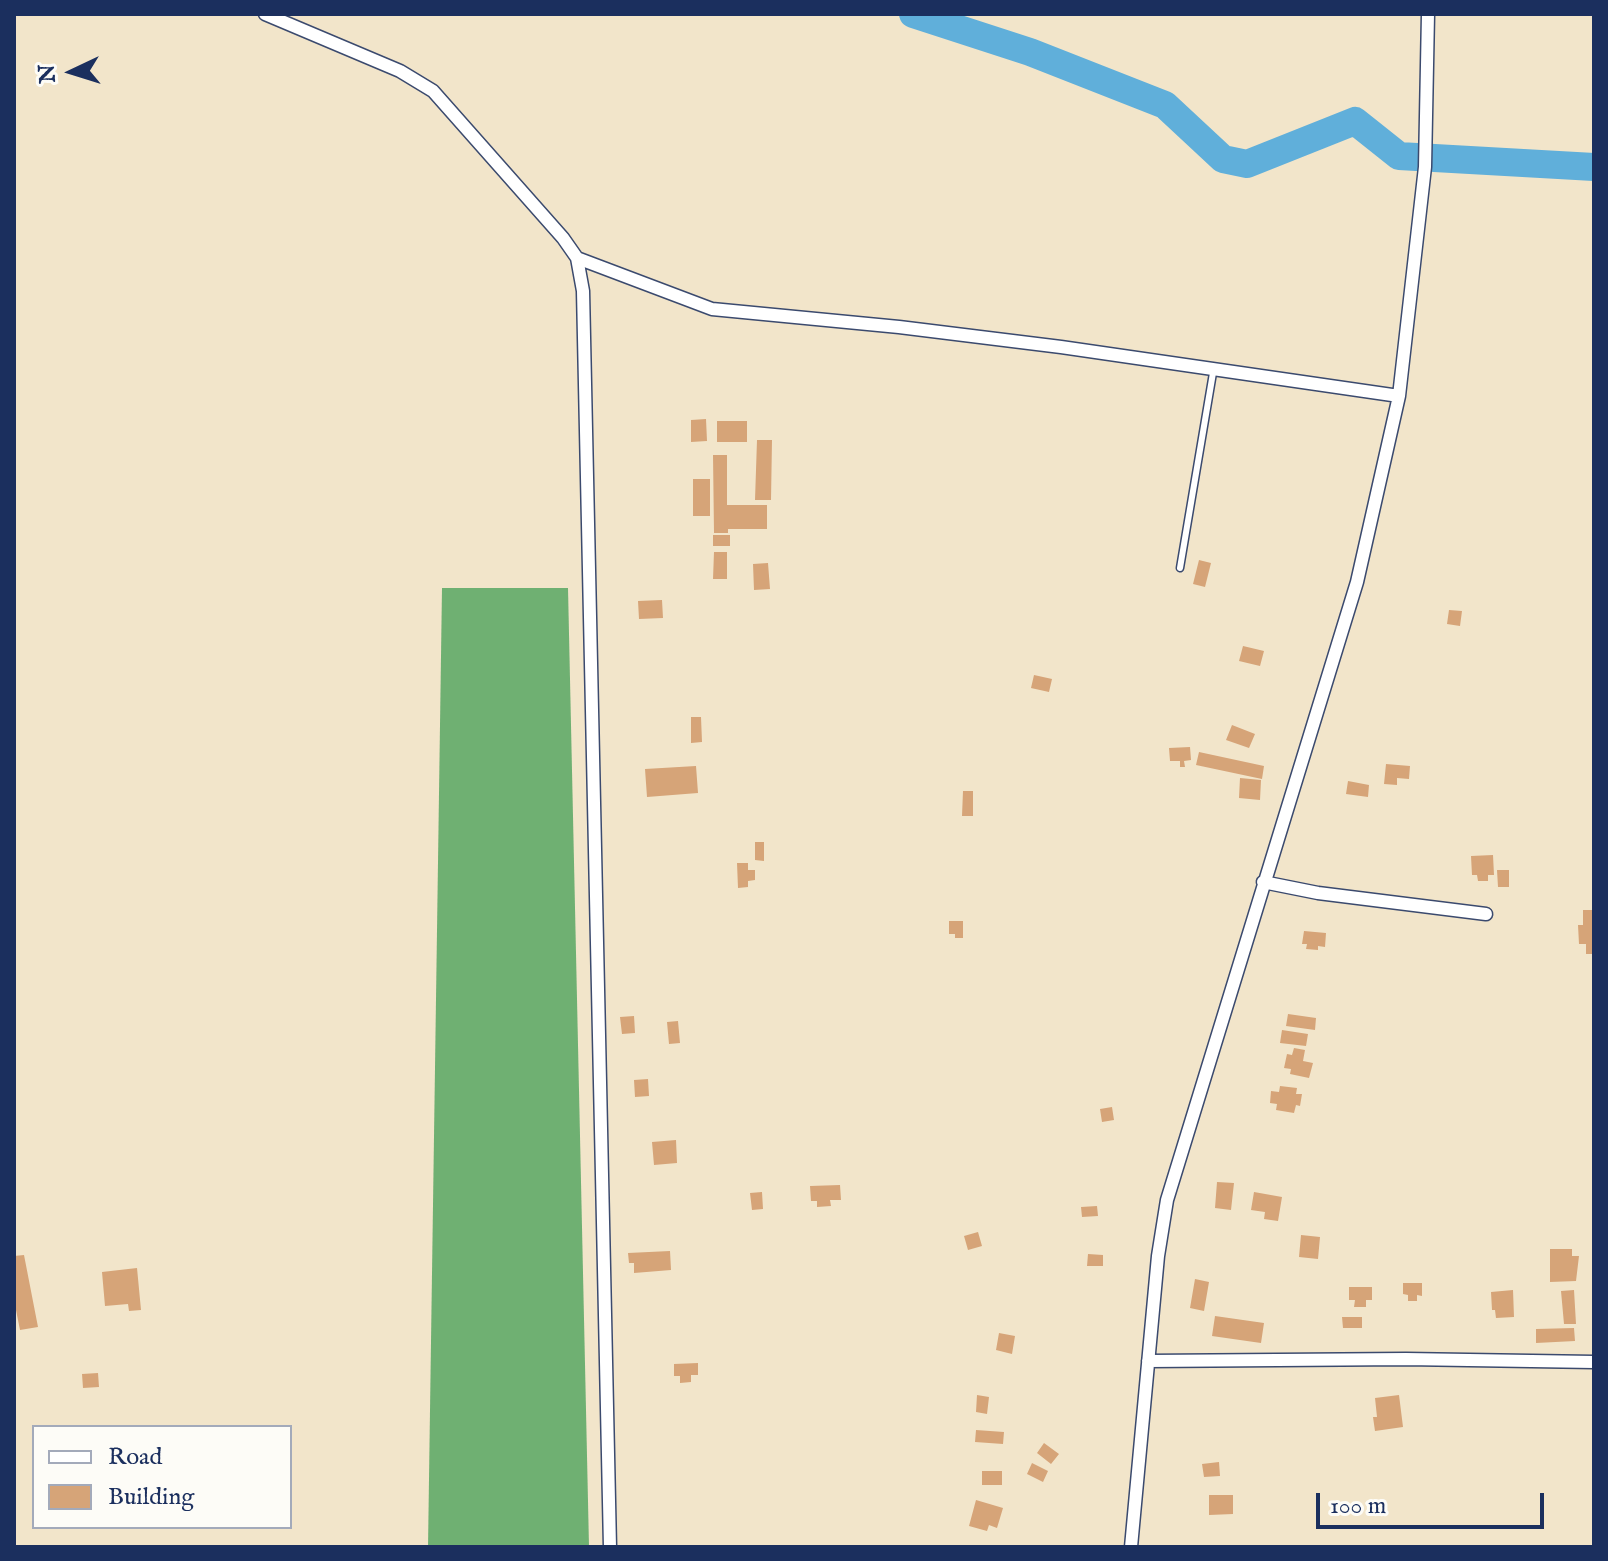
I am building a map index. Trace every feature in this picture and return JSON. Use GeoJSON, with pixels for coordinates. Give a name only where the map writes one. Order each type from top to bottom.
{"type":"FeatureCollection","features":[{"type":"Feature","properties":{"kind":"street"},"geometry":{"type":"LineString","coordinates":[[265,14],[400,71],[433,91],[563,238],[577,258],[583,291],[610,1547]]}},
{"type":"Feature","properties":{"kind":"street"},"geometry":{"type":"LineString","coordinates":[[1131,1547],[1158,1256],[1167,1200],[1357,582],[1399,396],[1425,167],[1428,14]]}},
{"type":"Feature","properties":{"kind":"street"},"geometry":{"type":"LineString","coordinates":[[577,258],[712,309],[899,327],[1214,367],[1399,396]]}},
{"type":"Feature","properties":{"kind":"street"},"geometry":{"type":"LineString","coordinates":[[1263,882],[1318,893],[1486,914]]}},
{"type":"Feature","properties":{"kind":"street"},"geometry":{"type":"LineString","coordinates":[[1148,1361],[1406,1359],[1594,1362]]}},
{"type":"Feature","properties":{"kind":"lane"},"geometry":{"type":"LineString","coordinates":[[1180,568],[1214,367]]}},
{"type":"Feature","properties":{"kind":"green space"},"geometry":{"type":"Polygon","coordinates":[[[442,588],[568,588],[589,1547],[428,1547],[442,588]]]}},
{"type":"Feature","properties":{"kind":"building"},"geometry":{"type":"Polygon","coordinates":[[[706,419],[707,441],[691,442],[691,420],[706,419]]]}},
{"type":"Feature","properties":{"kind":"building"},"geometry":{"type":"Polygon","coordinates":[[[717,421],[747,421],[747,442],[717,442],[717,421]]]}},
{"type":"Feature","properties":{"kind":"building"},"geometry":{"type":"Polygon","coordinates":[[[757,440],[772,440],[771,500],[755,500],[757,440]]]}},
{"type":"Feature","properties":{"kind":"building"},"geometry":{"type":"Polygon","coordinates":[[[713,455],[727,455],[727,505],[767,505],[767,529],[728,529],[728,533],[714,533],[713,455]]]}},
{"type":"Feature","properties":{"kind":"building"},"geometry":{"type":"Polygon","coordinates":[[[693,479],[710,479],[710,516],[693,516],[693,479]]]}},
{"type":"Feature","properties":{"kind":"building"},"geometry":{"type":"Polygon","coordinates":[[[713,535],[730,535],[730,546],[713,546],[713,535]]]}},
{"type":"Feature","properties":{"kind":"building"},"geometry":{"type":"Polygon","coordinates":[[[714,552],[727,552],[727,579],[713,579],[714,552]]]}},
{"type":"Feature","properties":{"kind":"building"},"geometry":{"type":"Polygon","coordinates":[[[1199,560],[1211,563],[1205,587],[1193,584],[1199,560]]]}},
{"type":"Feature","properties":{"kind":"building"},"geometry":{"type":"Polygon","coordinates":[[[768,563],[770,589],[754,590],[753,564],[768,563]]]}},
{"type":"Feature","properties":{"kind":"building"},"geometry":{"type":"Polygon","coordinates":[[[662,600],[663,618],[639,619],[638,601],[662,600]]]}},
{"type":"Feature","properties":{"kind":"building"},"geometry":{"type":"Polygon","coordinates":[[[1449,610],[1462,611],[1460,626],[1447,624],[1449,610]]]}},
{"type":"Feature","properties":{"kind":"building"},"geometry":{"type":"Polygon","coordinates":[[[1243,646],[1264,651],[1260,666],[1239,661],[1243,646]]]}},
{"type":"Feature","properties":{"kind":"building"},"geometry":{"type":"Polygon","coordinates":[[[1034,675],[1052,679],[1049,692],[1031,688],[1034,675]]]}},
{"type":"Feature","properties":{"kind":"building"},"geometry":{"type":"Polygon","coordinates":[[[691,717],[701,717],[702,742],[691,743],[691,717]]]}},
{"type":"Feature","properties":{"kind":"building"},"geometry":{"type":"Polygon","coordinates":[[[1232,725],[1255,734],[1249,748],[1226,740],[1232,725]]]}},
{"type":"Feature","properties":{"kind":"building"},"geometry":{"type":"Polygon","coordinates":[[[1190,747],[1191,760],[1184,761],[1185,767],[1180,767],[1180,761],[1170,761],[1169,748],[1190,747]]]}},
{"type":"Feature","properties":{"kind":"building"},"geometry":{"type":"Polygon","coordinates":[[[1199,752],[1264,766],[1262,779],[1196,765],[1199,752]]]}},
{"type":"Feature","properties":{"kind":"building"},"geometry":{"type":"Polygon","coordinates":[[[1386,764],[1410,766],[1409,779],[1397,778],[1397,785],[1384,784],[1386,764]]]}},
{"type":"Feature","properties":{"kind":"building"},"geometry":{"type":"Polygon","coordinates":[[[696,766],[698,793],[647,797],[645,769],[696,766]]]}},
{"type":"Feature","properties":{"kind":"building"},"geometry":{"type":"Polygon","coordinates":[[[1240,778],[1261,780],[1260,800],[1239,798],[1240,778]]]}},
{"type":"Feature","properties":{"kind":"building"},"geometry":{"type":"Polygon","coordinates":[[[1348,781],[1369,785],[1368,797],[1346,794],[1348,781]]]}},
{"type":"Feature","properties":{"kind":"building"},"geometry":{"type":"Polygon","coordinates":[[[963,791],[973,791],[973,816],[962,816],[963,791]]]}},
{"type":"Feature","properties":{"kind":"building"},"geometry":{"type":"Polygon","coordinates":[[[755,842],[764,842],[764,861],[755,860],[755,842]]]}},
{"type":"Feature","properties":{"kind":"building"},"geometry":{"type":"Polygon","coordinates":[[[1493,855],[1494,875],[1488,875],[1488,881],[1478,881],[1477,875],[1472,875],[1471,856],[1493,855]]]}},
{"type":"Feature","properties":{"kind":"building"},"geometry":{"type":"Polygon","coordinates":[[[737,863],[748,863],[748,870],[755,870],[755,880],[748,881],[748,887],[738,888],[737,863]]]}},
{"type":"Feature","properties":{"kind":"building"},"geometry":{"type":"Polygon","coordinates":[[[1497,870],[1509,870],[1509,887],[1498,887],[1497,870]]]}},
{"type":"Feature","properties":{"kind":"building"},"geometry":{"type":"Polygon","coordinates":[[[1583,910],[1594,910],[1594,954],[1586,954],[1586,944],[1579,944],[1578,925],[1583,925],[1583,910]]]}},
{"type":"Feature","properties":{"kind":"building"},"geometry":{"type":"Polygon","coordinates":[[[949,921],[963,921],[963,938],[949,934],[949,921]]]}},
{"type":"Feature","properties":{"kind":"building"},"geometry":{"type":"Polygon","coordinates":[[[1304,931],[1326,933],[1325,947],[1306,949],[1307,944],[1302,944],[1304,931]]]}},
{"type":"Feature","properties":{"kind":"building"},"geometry":{"type":"Polygon","coordinates":[[[1288,1014],[1316,1018],[1315,1030],[1286,1026],[1288,1014]]]}},
{"type":"Feature","properties":{"kind":"building"},"geometry":{"type":"Polygon","coordinates":[[[634,1016],[635,1033],[622,1034],[620,1017],[634,1016]]]}},
{"type":"Feature","properties":{"kind":"building"},"geometry":{"type":"Polygon","coordinates":[[[678,1021],[680,1043],[669,1044],[667,1022],[678,1021]]]}},
{"type":"Feature","properties":{"kind":"building"},"geometry":{"type":"Polygon","coordinates":[[[1282,1030],[1308,1034],[1306,1046],[1280,1043],[1282,1030]]]}},
{"type":"Feature","properties":{"kind":"building"},"geometry":{"type":"Polygon","coordinates":[[[1294,1048],[1305,1050],[1303,1061],[1313,1063],[1309,1078],[1290,1074],[1291,1069],[1284,1068],[1287,1054],[1292,1055],[1294,1048]]]}},
{"type":"Feature","properties":{"kind":"building"},"geometry":{"type":"Polygon","coordinates":[[[648,1079],[649,1096],[635,1097],[634,1080],[648,1079]]]}},
{"type":"Feature","properties":{"kind":"building"},"geometry":{"type":"Polygon","coordinates":[[[1280,1086],[1297,1088],[1296,1094],[1302,1094],[1300,1106],[1296,1105],[1294,1113],[1276,1110],[1277,1104],[1270,1103],[1271,1091],[1279,1092],[1280,1086]]]}},
{"type":"Feature","properties":{"kind":"building"},"geometry":{"type":"Polygon","coordinates":[[[1112,1107],[1114,1120],[1102,1122],[1100,1109],[1112,1107]]]}},
{"type":"Feature","properties":{"kind":"building"},"geometry":{"type":"Polygon","coordinates":[[[676,1140],[677,1163],[654,1165],[652,1142],[676,1140]]]}},
{"type":"Feature","properties":{"kind":"building"},"geometry":{"type":"Polygon","coordinates":[[[1217,1182],[1234,1183],[1231,1210],[1215,1208],[1217,1182]]]}},
{"type":"Feature","properties":{"kind":"building"},"geometry":{"type":"Polygon","coordinates":[[[840,1185],[841,1200],[830,1200],[831,1206],[817,1207],[817,1201],[811,1201],[810,1186],[840,1185]]]}},
{"type":"Feature","properties":{"kind":"building"},"geometry":{"type":"Polygon","coordinates":[[[762,1192],[763,1209],[752,1210],[750,1193],[762,1192]]]}},
{"type":"Feature","properties":{"kind":"building"},"geometry":{"type":"Polygon","coordinates":[[[1254,1192],[1282,1197],[1278,1221],[1264,1219],[1265,1212],[1251,1210],[1254,1192]]]}},
{"type":"Feature","properties":{"kind":"building"},"geometry":{"type":"Polygon","coordinates":[[[1097,1206],[1098,1216],[1082,1217],[1081,1207],[1097,1206]]]}},
{"type":"Feature","properties":{"kind":"building"},"geometry":{"type":"Polygon","coordinates":[[[978,1232],[982,1246],[968,1250],[964,1236],[978,1232]]]}},
{"type":"Feature","properties":{"kind":"building"},"geometry":{"type":"Polygon","coordinates":[[[1301,1235],[1320,1237],[1318,1259],[1299,1257],[1301,1235]]]}},
{"type":"Feature","properties":{"kind":"building"},"geometry":{"type":"Polygon","coordinates":[[[1550,1249],[1572,1249],[1572,1256],[1579,1256],[1576,1281],[1550,1282],[1550,1249]]]}},
{"type":"Feature","properties":{"kind":"building"},"geometry":{"type":"Polygon","coordinates":[[[670,1251],[671,1270],[634,1273],[634,1263],[629,1263],[628,1253],[670,1251]]]}},
{"type":"Feature","properties":{"kind":"building"},"geometry":{"type":"Polygon","coordinates":[[[1088,1254],[1103,1255],[1103,1266],[1087,1266],[1088,1254]]]}},
{"type":"Feature","properties":{"kind":"building"},"geometry":{"type":"Polygon","coordinates":[[[24,1255],[38,1327],[20,1330],[14,1300],[14,1256],[24,1255]]]}},
{"type":"Feature","properties":{"kind":"building"},"geometry":{"type":"Polygon","coordinates":[[[137,1268],[141,1310],[129,1311],[128,1304],[105,1306],[102,1272],[137,1268]]]}},
{"type":"Feature","properties":{"kind":"building"},"geometry":{"type":"Polygon","coordinates":[[[1195,1279],[1209,1282],[1204,1311],[1190,1308],[1195,1279]]]}},
{"type":"Feature","properties":{"kind":"building"},"geometry":{"type":"Polygon","coordinates":[[[1403,1283],[1422,1283],[1422,1296],[1417,1295],[1417,1301],[1408,1301],[1408,1295],[1403,1294],[1403,1283]]]}},
{"type":"Feature","properties":{"kind":"building"},"geometry":{"type":"Polygon","coordinates":[[[1349,1287],[1372,1287],[1372,1300],[1366,1300],[1366,1307],[1354,1307],[1355,1300],[1349,1300],[1349,1287]]]}},
{"type":"Feature","properties":{"kind":"building"},"geometry":{"type":"Polygon","coordinates":[[[1513,1290],[1514,1317],[1496,1318],[1495,1310],[1492,1310],[1491,1292],[1513,1290]]]}},
{"type":"Feature","properties":{"kind":"building"},"geometry":{"type":"Polygon","coordinates":[[[1574,1290],[1576,1324],[1564,1324],[1561,1291],[1574,1290]]]}},
{"type":"Feature","properties":{"kind":"building"},"geometry":{"type":"Polygon","coordinates":[[[1215,1316],[1264,1323],[1261,1343],[1212,1336],[1215,1316]]]}},
{"type":"Feature","properties":{"kind":"building"},"geometry":{"type":"Polygon","coordinates":[[[1342,1317],[1362,1317],[1362,1328],[1343,1328],[1342,1317]]]}},
{"type":"Feature","properties":{"kind":"building"},"geometry":{"type":"Polygon","coordinates":[[[1574,1328],[1575,1341],[1536,1343],[1536,1329],[1574,1328]]]}},
{"type":"Feature","properties":{"kind":"building"},"geometry":{"type":"Polygon","coordinates":[[[999,1333],[1015,1336],[1012,1354],[996,1350],[999,1333]]]}},
{"type":"Feature","properties":{"kind":"building"},"geometry":{"type":"Polygon","coordinates":[[[698,1363],[698,1375],[691,1375],[691,1382],[680,1383],[680,1376],[674,1376],[674,1364],[698,1363]]]}},
{"type":"Feature","properties":{"kind":"building"},"geometry":{"type":"Polygon","coordinates":[[[98,1373],[99,1387],[83,1388],[82,1374],[98,1373]]]}},
{"type":"Feature","properties":{"kind":"building"},"geometry":{"type":"Polygon","coordinates":[[[977,1395],[989,1397],[987,1414],[976,1412],[977,1395]]]}},
{"type":"Feature","properties":{"kind":"building"},"geometry":{"type":"Polygon","coordinates":[[[1399,1395],[1403,1427],[1375,1431],[1375,1398],[1399,1395]]]}},
{"type":"Feature","properties":{"kind":"building"},"geometry":{"type":"Polygon","coordinates":[[[976,1430],[1004,1432],[1003,1444],[975,1442],[976,1430]]]}},
{"type":"Feature","properties":{"kind":"building"},"geometry":{"type":"Polygon","coordinates":[[[1044,1443],[1059,1454],[1051,1464],[1037,1453],[1044,1443]]]}},
{"type":"Feature","properties":{"kind":"building"},"geometry":{"type":"Polygon","coordinates":[[[1219,1462],[1220,1476],[1204,1477],[1202,1464],[1219,1462]]]}},
{"type":"Feature","properties":{"kind":"building"},"geometry":{"type":"Polygon","coordinates":[[[1032,1463],[1048,1471],[1043,1482],[1027,1474],[1032,1463]]]}},
{"type":"Feature","properties":{"kind":"building"},"geometry":{"type":"Polygon","coordinates":[[[982,1471],[1002,1471],[1002,1485],[982,1485],[982,1471]]]}},
{"type":"Feature","properties":{"kind":"building"},"geometry":{"type":"Polygon","coordinates":[[[1209,1495],[1233,1495],[1233,1514],[1209,1515],[1209,1495]]]}},
{"type":"Feature","properties":{"kind":"building"},"geometry":{"type":"Polygon","coordinates":[[[976,1500],[1003,1508],[997,1528],[989,1525],[987,1531],[969,1526],[976,1500]]]}},
{"type":"Feature","properties":{"kind":"waterway"},"geometry":{"type":"LineString","coordinates":[[913,14],[1030,52],[1165,105],[1223,159],[1247,164],[1355,121],[1399,156],[1594,167]]}}]}
